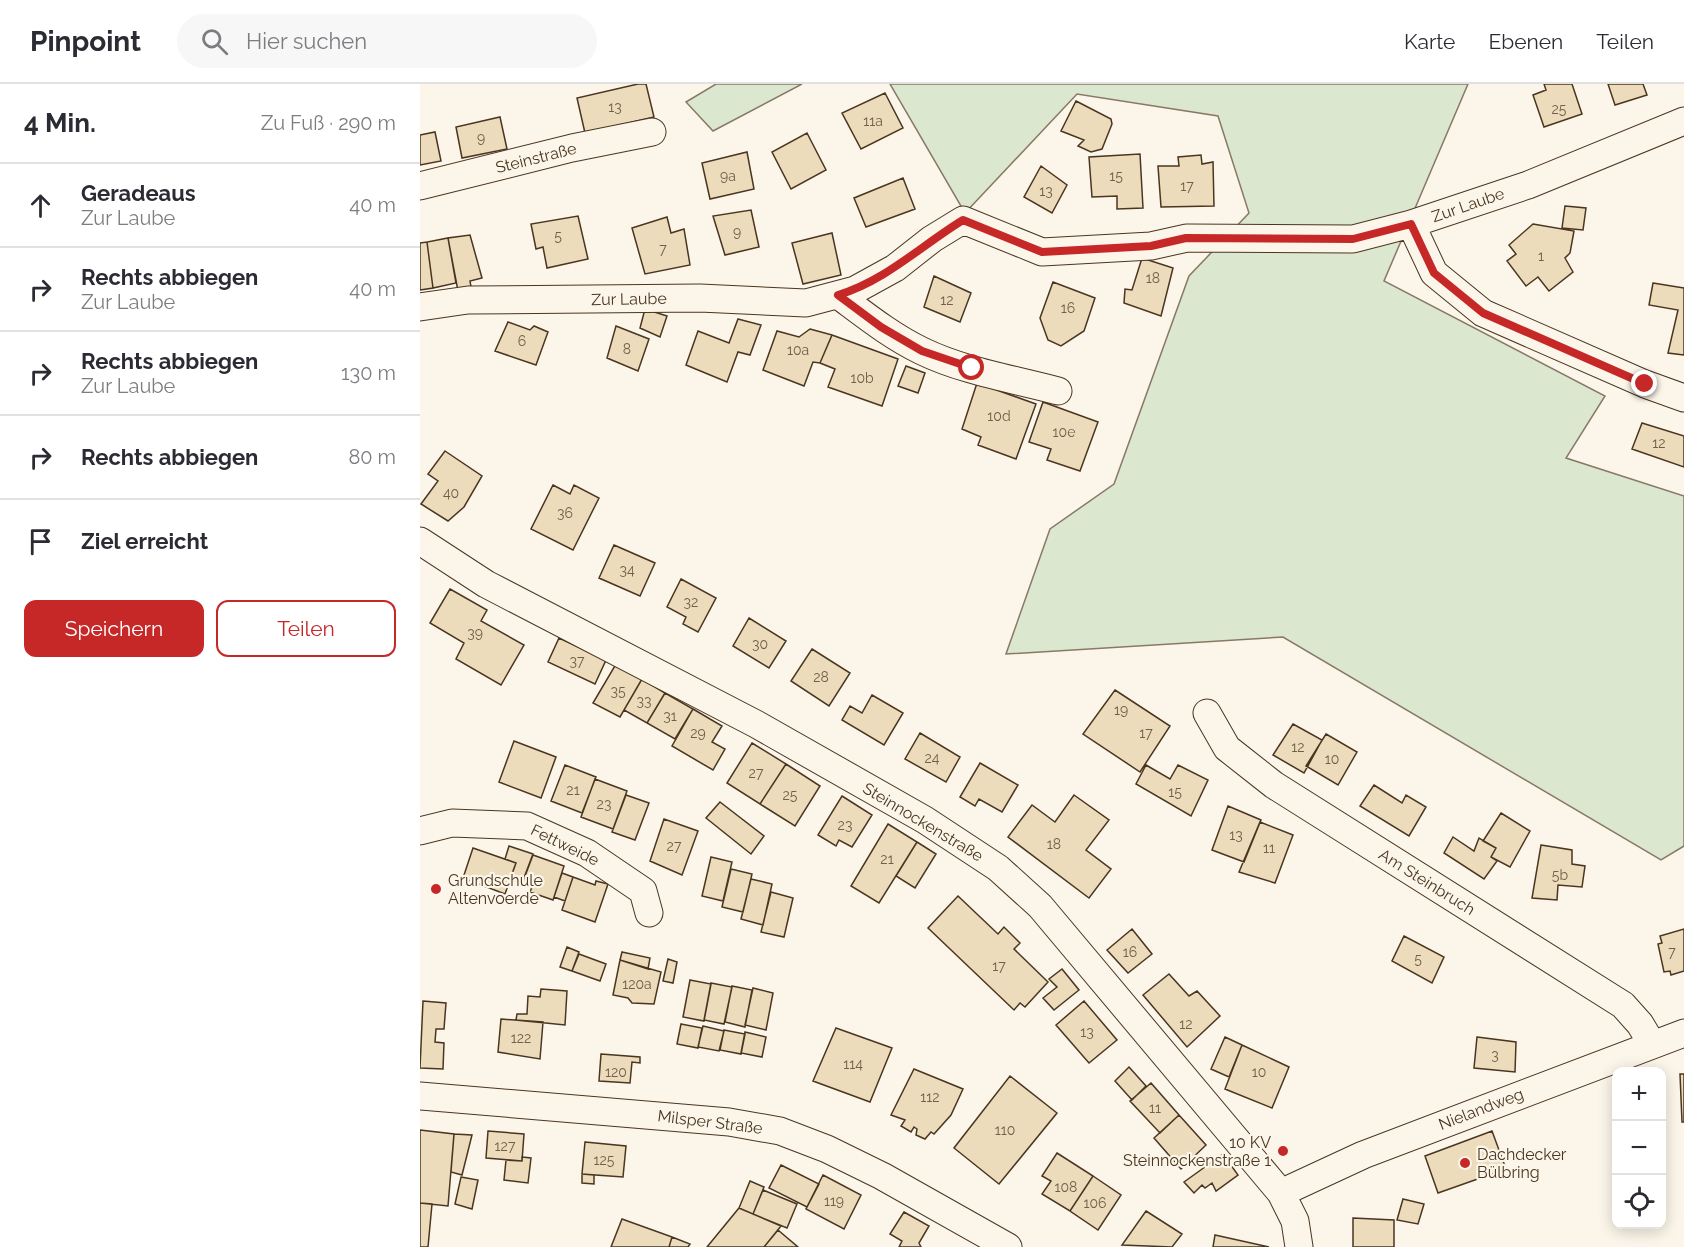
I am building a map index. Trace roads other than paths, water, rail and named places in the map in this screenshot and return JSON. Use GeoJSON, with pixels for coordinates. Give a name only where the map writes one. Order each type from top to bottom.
{"type":"FeatureCollection","features":[{"type":"Feature","properties":{"kind":"street","name":"Zur Laube"},"geometry":{"type":"LineString","coordinates":[[420,307],[468,300],[700,298],[806,303],[855,290],[895,268],[932,239],[963,220],[1042,252],[1151,246],[1186,238],[1353,239],[1411,224],[1528,185],[1684,121]]}},
{"type":"Feature","properties":{"kind":"street","name":"Steinstraße"},"geometry":{"type":"LineString","coordinates":[[420,186],[572,148],[652,132]]}},
{"type":"Feature","properties":{"kind":"street"},"geometry":{"type":"LineString","coordinates":[[1411,224],[1434,273],[1483,313],[1645,384],[1684,398]]}},
{"type":"Feature","properties":{"kind":"street"},"geometry":{"type":"LineString","coordinates":[[838,295],[881,327],[922,351],[972,368],[1058,391]]}},
{"type":"Feature","properties":{"kind":"street","name":"Steinnockenstraße"},"geometry":{"type":"LineString","coordinates":[[420,542],[486,584],[756,724],[925,820],[998,868],[1040,906],[1281,1193],[1295,1221],[1299,1247]]}},
{"type":"Feature","properties":{"kind":"street","name":"Am Steinbruch"},"geometry":{"type":"LineString","coordinates":[[1207,713],[1227,748],[1274,785],[1623,1005],[1640,1024],[1652,1044]]}},
{"type":"Feature","properties":{"kind":"street","name":"Fettweide"},"geometry":{"type":"LineString","coordinates":[[420,831],[452,823],[528,826],[587,853],[643,891],[650,913]]}},
{"type":"Feature","properties":{"kind":"street","name":"Nielandweg"},"geometry":{"type":"LineString","coordinates":[[1281,1193],[1362,1155],[1684,1033]]}},
{"type":"Feature","properties":{"kind":"street","name":"Milsper Straße"},"geometry":{"type":"LineString","coordinates":[[420,1096],[729,1122],[780,1131],[827,1149],[882,1176],[1008,1247]]}},
{"type":"Feature","properties":{"kind":"place","name":"Grundschule Altenvoerde"},"geometry":{"type":"Point","coordinates":[436,889]}},
{"type":"Feature","properties":{"kind":"place","name":"10 KV Steinnockenstraße 1"},"geometry":{"type":"Point","coordinates":[1283,1151]}},
{"type":"Feature","properties":{"kind":"place","name":"Dachdecker Bülbring"},"geometry":{"type":"Point","coordinates":[1465,1163]}}]}
